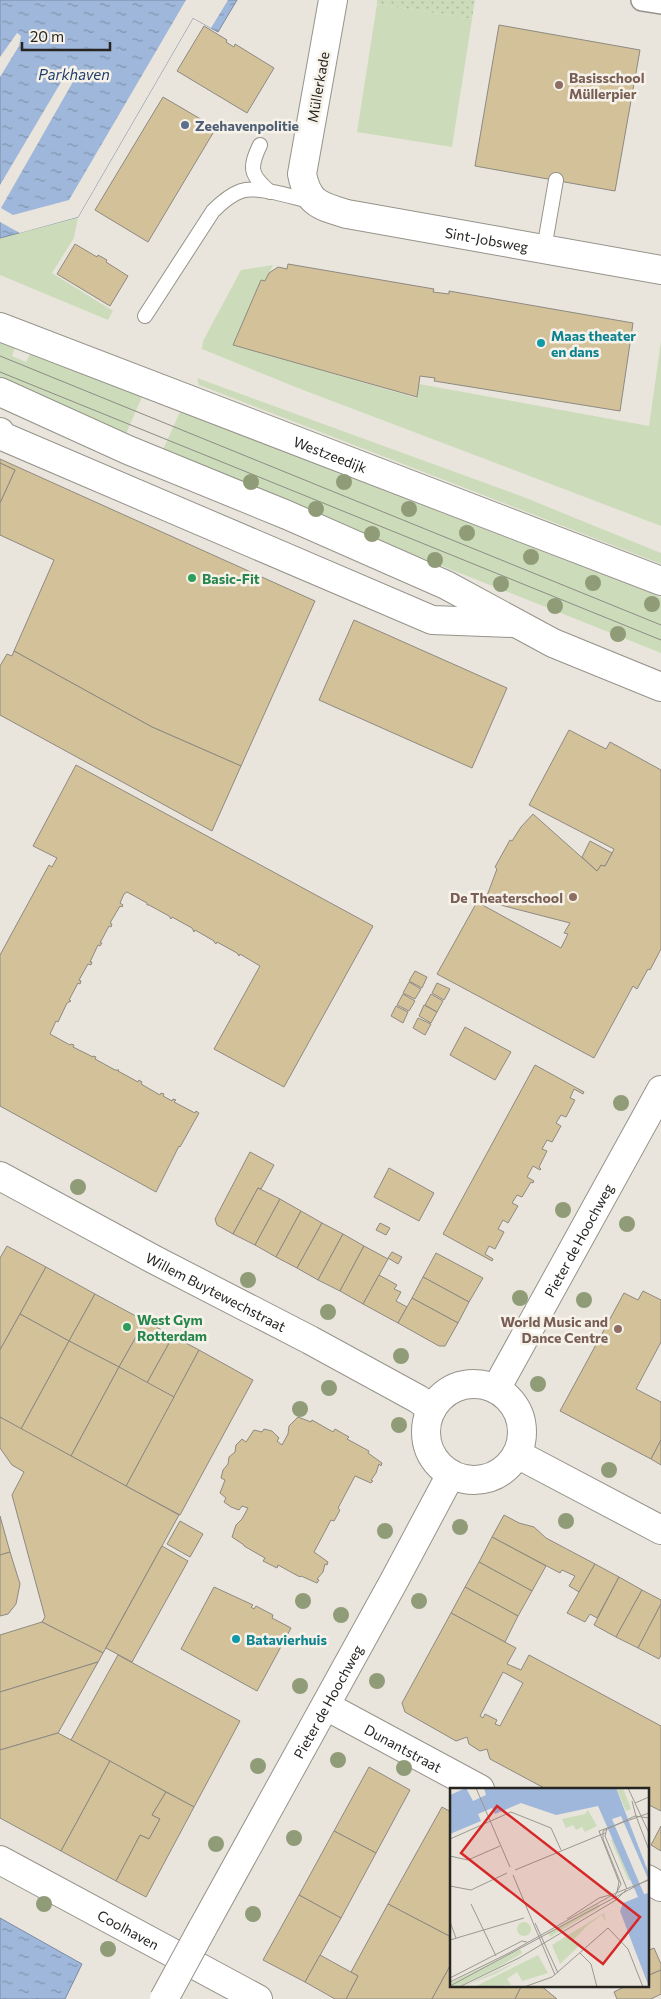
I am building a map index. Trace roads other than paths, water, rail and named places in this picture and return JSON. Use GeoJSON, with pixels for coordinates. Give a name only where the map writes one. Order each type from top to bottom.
{"type":"FeatureCollection","features":[{"type":"Feature","properties":{"kind":"street","name":"Müllerkade"},"geometry":{"type":"LineString","coordinates":[[314,202],[304,184],[302,174],[333,0]]}},
{"type":"Feature","properties":{"kind":"street"},"geometry":{"type":"LineString","coordinates":[[642,0],[661,3]]}},
{"type":"Feature","properties":{"kind":"street","name":"Sint-Jobsweg"},"geometry":{"type":"LineString","coordinates":[[314,202],[323,207],[347,214],[661,270]]}},
{"type":"Feature","properties":{"kind":"street","name":"Westzeedijk"},"geometry":{"type":"LineString","coordinates":[[0,327],[661,582]]}},
{"type":"Feature","properties":{"kind":"street"},"geometry":{"type":"LineString","coordinates":[[0,392],[128,450],[287,515],[437,582],[553,643],[661,687]]}},
{"type":"Feature","properties":{"kind":"street"},"geometry":{"type":"LineString","coordinates":[[0,432],[2,436],[432,620],[514,623]]}},
{"type":"Feature","properties":{"kind":"street","name":"Pieter de Hoochweg"},"geometry":{"type":"LineString","coordinates":[[496,1389],[661,1090]]}},
{"type":"Feature","properties":{"kind":"street","name":"Willem Buytewechstraat"},"geometry":{"type":"LineString","coordinates":[[0,1176],[153,1259],[310,1340],[432,1409]]}},
{"type":"Feature","properties":{"kind":"street"},"geometry":{"type":"LineString","coordinates":[[472,1383],[496,1389],[508,1398],[517,1410],[522,1425],[521,1440],[517,1454],[510,1464],[488,1478],[475,1480],[451,1474],[433,1456],[428,1445],[426,1433],[427,1420],[432,1409],[439,1398],[460,1386],[472,1383]]}},
{"type":"Feature","properties":{"kind":"street"},"geometry":{"type":"LineString","coordinates":[[517,1454],[661,1530]]}},
{"type":"Feature","properties":{"kind":"street","name":"Pieter de Hoochweg"},"geometry":{"type":"LineString","coordinates":[[164,1999],[326,1706],[451,1474]]}},
{"type":"Feature","properties":{"kind":"street","name":"Dunantstraat"},"geometry":{"type":"LineString","coordinates":[[326,1706],[478,1788]]}},
{"type":"Feature","properties":{"kind":"street","name":"Coolhaven"},"geometry":{"type":"LineString","coordinates":[[0,1860],[258,1999]]}},
{"type":"Feature","properties":{"kind":"street"},"geometry":{"type":"LineString","coordinates":[[648,1880],[661,1887]]}},
{"type":"Feature","properties":{"kind":"lane"},"geometry":{"type":"LineString","coordinates":[[260,145],[252,163],[253,170],[259,183],[270,192]]}},
{"type":"Feature","properties":{"kind":"lane"},"geometry":{"type":"LineString","coordinates":[[544,249],[556,180]]}},
{"type":"Feature","properties":{"kind":"lane"},"geometry":{"type":"LineString","coordinates":[[145,316],[213,211],[222,202],[242,190],[270,192],[314,202]]}},
{"type":"Feature","properties":{"kind":"water","name":"Parkhaven"},"geometry":{"type":"Polygon","coordinates":[[[0,0],[237,0],[218,32],[193,18],[78,217],[0,238],[0,0]]]}},
{"type":"Feature","properties":{"kind":"water"},"geometry":{"type":"Polygon","coordinates":[[[0,1918],[82,1964],[65,1999],[0,1999],[0,1918]]]}},
{"type":"Feature","properties":{"kind":"tram line"},"geometry":{"type":"LineString","coordinates":[[0,356],[661,625]]}},
{"type":"Feature","properties":{"kind":"tram line"},"geometry":{"type":"LineString","coordinates":[[0,372],[661,640]]}},
{"type":"Feature","properties":{"kind":"place","name":"Basisschool Müllerpier"},"geometry":{"type":"Point","coordinates":[559,85]}},
{"type":"Feature","properties":{"kind":"place","name":"Zeehavenpolitie"},"geometry":{"type":"Point","coordinates":[185,125]}},
{"type":"Feature","properties":{"kind":"place","name":"Maas theater en dans"},"geometry":{"type":"Point","coordinates":[541,343]}},
{"type":"Feature","properties":{"kind":"place","name":"Basic-Fit"},"geometry":{"type":"Point","coordinates":[192,578]}},
{"type":"Feature","properties":{"kind":"place","name":"De Theaterschool"},"geometry":{"type":"Point","coordinates":[573,897]}},
{"type":"Feature","properties":{"kind":"place","name":"West Gym Rotterdam"},"geometry":{"type":"Point","coordinates":[127,1327]}},
{"type":"Feature","properties":{"kind":"place","name":"World Music and Dance Centre"},"geometry":{"type":"Point","coordinates":[618,1329]}},
{"type":"Feature","properties":{"kind":"place","name":"Batavierhuis"},"geometry":{"type":"Point","coordinates":[236,1639]}}]}
